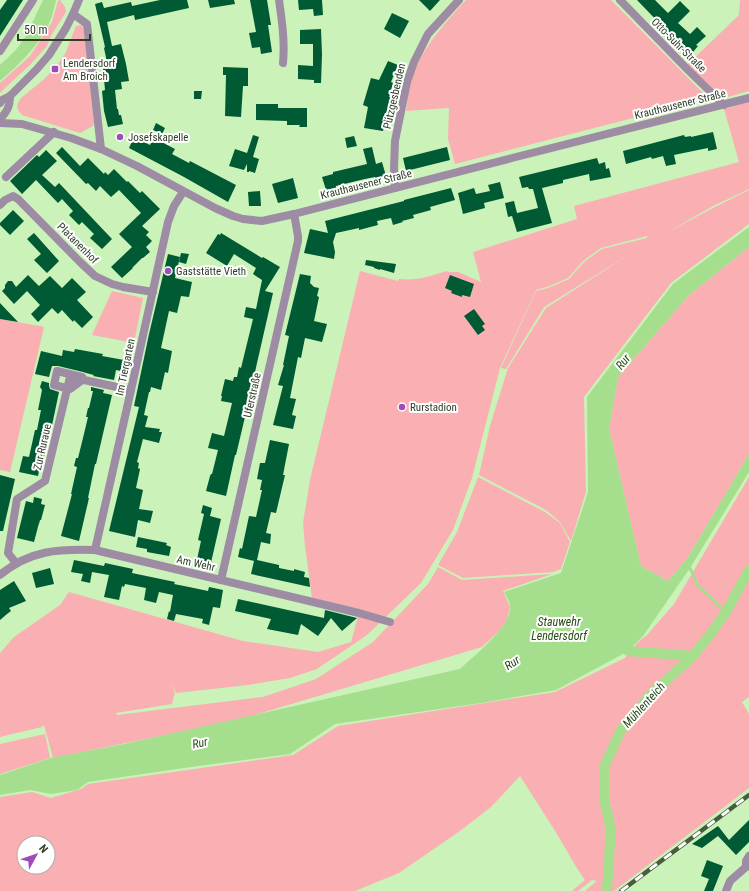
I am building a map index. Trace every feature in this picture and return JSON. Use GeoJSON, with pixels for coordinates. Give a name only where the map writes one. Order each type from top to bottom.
{"type":"FeatureCollection","features":[{"type":"Feature","properties":{"kind":"street"},"geometry":{"type":"LineString","coordinates":[[0,51],[33,0]]}},
{"type":"Feature","properties":{"kind":"street"},"geometry":{"type":"LineString","coordinates":[[0,103],[2,100],[10,96],[49,55],[73,14],[79,0]]}},
{"type":"Feature","properties":{"kind":"street"},"geometry":{"type":"LineString","coordinates":[[279,0],[284,54],[283,63]]}},
{"type":"Feature","properties":{"kind":"street","name":"Pützgesbenden"},"geometry":{"type":"LineString","coordinates":[[396,188],[394,168],[395,141],[407,82],[414,62],[428,34],[458,0]]}},
{"type":"Feature","properties":{"kind":"street","name":"Otto-Suhr-Straße"},"geometry":{"type":"LineString","coordinates":[[620,0],[683,66],[724,105]]}},
{"type":"Feature","properties":{"kind":"street"},"geometry":{"type":"LineString","coordinates":[[73,14],[87,24],[101,149]]}},
{"type":"Feature","properties":{"kind":"street"},"geometry":{"type":"LineString","coordinates":[[0,120],[10,105],[10,96]]}},
{"type":"Feature","properties":{"kind":"street","name":"Krauthausener Straße"},"geometry":{"type":"LineString","coordinates":[[0,124],[22,124],[54,132],[101,149],[137,166],[215,208],[243,220],[262,221],[749,98]]}},
{"type":"Feature","properties":{"kind":"street"},"geometry":{"type":"LineString","coordinates":[[6,178],[54,132]]}},
{"type":"Feature","properties":{"kind":"street","name":"Im Tiergarten"},"geometry":{"type":"LineString","coordinates":[[94,550],[168,222],[174,206],[183,192]]}},
{"type":"Feature","properties":{"kind":"street","name":"Platanenhof"},"geometry":{"type":"LineString","coordinates":[[0,205],[5,200],[13,196],[18,199],[95,276],[112,284],[153,292]]}},
{"type":"Feature","properties":{"kind":"street","name":"Uferstraße"},"geometry":{"type":"LineString","coordinates":[[221,580],[298,241],[294,214]]}},
{"type":"Feature","properties":{"kind":"street"},"geometry":{"type":"LineString","coordinates":[[81,380],[82,377],[57,371],[54,385],[67,388],[70,377],[81,380],[131,390]]}},
{"type":"Feature","properties":{"kind":"street","name":"Zur Ruraue"},"geometry":{"type":"LineString","coordinates":[[16,563],[8,553],[17,499],[45,481],[67,388]]}},
{"type":"Feature","properties":{"kind":"street","name":"Am Wehr"},"geometry":{"type":"LineString","coordinates":[[0,575],[16,563],[32,556],[58,550],[94,550],[372,616],[390,622]]}},
{"type":"Feature","properties":{"kind":"street"},"geometry":{"type":"LineString","coordinates":[[726,891],[730,881],[747,870],[746,861],[749,856]]}},
{"type":"Feature","properties":{"kind":"shaded area"},"geometry":{"type":"Polygon","coordinates":[[[59,0],[65,7],[66,12],[52,34],[47,46],[30,65],[0,93],[0,83],[30,56],[52,22],[59,0]]]}},
{"type":"Feature","properties":{"kind":"shaded area"},"geometry":{"type":"Polygon","coordinates":[[[466,0],[611,0],[703,93],[702,98],[699,101],[455,164],[448,139],[449,108],[406,111],[410,84],[415,69],[434,38],[466,0]]]}},
{"type":"Feature","properties":{"kind":"shaded area"},"geometry":{"type":"Polygon","coordinates":[[[740,0],[749,0],[749,91],[721,99],[687,65],[739,15],[740,0]]]}},
{"type":"Feature","properties":{"kind":"shaded area"},"geometry":{"type":"Polygon","coordinates":[[[82,25],[94,122],[93,126],[80,133],[22,115],[18,110],[17,105],[21,98],[56,67],[66,52],[76,26],[82,25]]]}},
{"type":"Feature","properties":{"kind":"shaded area"},"geometry":{"type":"Polygon","coordinates":[[[749,102],[749,189],[713,206],[668,232],[749,190],[749,224],[671,283],[584,397],[586,492],[571,541],[560,522],[546,510],[479,475],[490,426],[508,368],[546,308],[630,254],[544,307],[506,369],[501,368],[536,291],[548,288],[569,279],[584,262],[602,249],[647,238],[647,236],[601,248],[583,261],[568,278],[536,290],[500,368],[472,478],[453,530],[421,583],[367,635],[317,669],[290,678],[248,685],[176,693],[171,682],[175,693],[172,704],[116,713],[117,715],[263,697],[316,679],[373,642],[428,584],[438,567],[462,580],[552,574],[503,591],[510,607],[507,620],[499,631],[482,647],[238,720],[53,758],[44,725],[42,727],[0,737],[0,653],[14,637],[60,605],[69,592],[243,641],[318,652],[351,642],[360,609],[312,598],[303,523],[310,480],[360,271],[398,281],[399,279],[423,278],[447,271],[458,272],[481,282],[473,252],[577,219],[574,206],[739,162],[724,109],[749,102]]]}},
{"type":"Feature","properties":{"kind":"shaded area"},"geometry":{"type":"Polygon","coordinates":[[[749,247],[749,454],[687,559],[668,581],[641,566],[609,429],[618,377],[689,295],[749,247]]]}},
{"type":"Feature","properties":{"kind":"shaded area"},"geometry":{"type":"Polygon","coordinates":[[[112,291],[143,298],[134,343],[92,335],[112,291]]]}},
{"type":"Feature","properties":{"kind":"shaded area"},"geometry":{"type":"Polygon","coordinates":[[[0,319],[44,327],[10,472],[0,470],[0,319]]]}},
{"type":"Feature","properties":{"kind":"shaded area"},"geometry":{"type":"Polygon","coordinates":[[[478,477],[545,512],[560,523],[570,542],[561,569],[553,572],[463,578],[438,565],[457,532],[478,477]]]}},
{"type":"Feature","properties":{"kind":"shaded area"},"geometry":{"type":"Polygon","coordinates":[[[749,477],[749,697],[742,702],[749,714],[749,788],[614,891],[585,891],[597,881],[592,880],[578,891],[572,891],[585,880],[520,776],[491,807],[460,831],[399,873],[355,891],[0,891],[0,797],[32,792],[51,798],[81,789],[88,784],[293,755],[338,726],[555,692],[625,658],[638,642],[647,635],[674,604],[749,477]]]}},
{"type":"Feature","properties":{"kind":"shaded area"},"geometry":{"type":"Polygon","coordinates":[[[45,734],[50,758],[0,774],[0,744],[45,734]]]}},
{"type":"Feature","properties":{"kind":"water"},"geometry":{"type":"Polygon","coordinates":[[[43,0],[56,0],[52,16],[46,29],[41,38],[28,54],[0,81],[0,65],[15,51],[26,36],[43,0]]]}},
{"type":"Feature","properties":{"kind":"water","name":"Stauwehr Lendersdorf"},"geometry":{"type":"Polygon","coordinates":[[[749,227],[749,247],[689,295],[618,377],[609,429],[641,566],[668,581],[687,559],[749,454],[749,472],[690,568],[643,636],[628,651],[556,690],[481,703],[335,724],[290,754],[88,782],[77,790],[51,794],[30,790],[0,795],[0,775],[51,758],[124,744],[460,669],[491,640],[505,622],[509,614],[510,606],[504,592],[561,573],[588,492],[587,397],[673,284],[749,227]]]}},
{"type":"Feature","properties":{"kind":"building"},"geometry":{"type":"Polygon","coordinates":[[[7,0],[23,0],[0,36],[0,10],[7,0]]]}},
{"type":"Feature","properties":{"kind":"building"},"geometry":{"type":"Polygon","coordinates":[[[160,0],[187,0],[189,8],[135,20],[134,15],[107,22],[112,46],[121,44],[129,81],[121,82],[122,89],[115,90],[117,109],[119,115],[121,115],[123,124],[108,127],[104,111],[102,91],[105,90],[103,68],[108,67],[95,4],[102,2],[104,8],[131,2],[132,6],[160,0]]]}},
{"type":"Feature","properties":{"kind":"building"},"geometry":{"type":"Polygon","coordinates":[[[208,0],[234,0],[235,4],[210,8],[208,0]]]}},
{"type":"Feature","properties":{"kind":"building"},"geometry":{"type":"Polygon","coordinates":[[[250,0],[267,0],[271,25],[268,25],[272,52],[261,54],[260,47],[252,48],[249,33],[256,32],[250,0]]]}},
{"type":"Feature","properties":{"kind":"building"},"geometry":{"type":"Polygon","coordinates":[[[298,0],[322,0],[323,15],[314,16],[313,9],[299,10],[298,0]]]}},
{"type":"Feature","properties":{"kind":"building"},"geometry":{"type":"Polygon","coordinates":[[[419,0],[440,0],[430,11],[419,0]]]}},
{"type":"Feature","properties":{"kind":"building"},"geometry":{"type":"Polygon","coordinates":[[[637,0],[655,0],[668,13],[680,1],[690,11],[678,23],[690,34],[697,27],[706,36],[696,45],[698,46],[693,52],[691,50],[688,53],[637,0]]]}},
{"type":"Feature","properties":{"kind":"building"},"geometry":{"type":"Polygon","coordinates":[[[392,13],[409,21],[400,38],[384,29],[392,13]]]}},
{"type":"Feature","properties":{"kind":"building"},"geometry":{"type":"Polygon","coordinates":[[[321,29],[321,83],[314,83],[314,80],[298,79],[298,65],[313,66],[313,44],[300,44],[300,30],[321,29]]]}},
{"type":"Feature","properties":{"kind":"building"},"geometry":{"type":"Polygon","coordinates":[[[388,61],[398,65],[391,82],[393,83],[383,131],[364,128],[368,107],[363,105],[371,78],[379,80],[388,61]]]}},
{"type":"Feature","properties":{"kind":"building"},"geometry":{"type":"Polygon","coordinates":[[[223,67],[248,68],[248,86],[243,86],[241,117],[225,116],[226,75],[223,75],[223,67]]]}},
{"type":"Feature","properties":{"kind":"building"},"geometry":{"type":"Polygon","coordinates":[[[194,91],[202,91],[201,99],[194,99],[194,91]]]}},
{"type":"Feature","properties":{"kind":"building"},"geometry":{"type":"Polygon","coordinates":[[[256,104],[278,104],[278,108],[307,108],[307,127],[299,127],[300,125],[287,125],[287,121],[256,120],[256,104]]]}},
{"type":"Feature","properties":{"kind":"building"},"geometry":{"type":"Polygon","coordinates":[[[156,123],[165,128],[162,134],[153,130],[156,123]]]}},
{"type":"Feature","properties":{"kind":"building"},"geometry":{"type":"Polygon","coordinates":[[[713,132],[717,149],[708,151],[708,148],[674,155],[676,164],[666,166],[663,156],[652,159],[651,157],[626,164],[623,151],[684,135],[685,137],[691,137],[713,132]]]}},
{"type":"Feature","properties":{"kind":"building"},"geometry":{"type":"Polygon","coordinates":[[[253,135],[259,137],[253,157],[259,159],[255,173],[249,171],[247,172],[247,164],[244,170],[229,166],[235,149],[247,153],[253,135]]]}},
{"type":"Feature","properties":{"kind":"building"},"geometry":{"type":"Polygon","coordinates":[[[354,136],[357,146],[347,148],[345,138],[354,136]]]}},
{"type":"Feature","properties":{"kind":"building"},"geometry":{"type":"Polygon","coordinates":[[[134,137],[150,145],[154,138],[175,149],[172,154],[189,163],[190,161],[236,185],[228,202],[129,148],[134,137]]]}},
{"type":"Feature","properties":{"kind":"building"},"geometry":{"type":"Polygon","coordinates":[[[62,147],[80,166],[88,158],[104,174],[105,172],[108,175],[114,169],[140,193],[142,191],[160,209],[142,226],[149,232],[146,235],[152,241],[146,247],[150,252],[122,278],[111,267],[132,247],[119,234],[141,213],[119,190],[111,197],[100,186],[96,191],[88,183],[86,184],[56,153],[62,147]]]}},
{"type":"Feature","properties":{"kind":"building"},"geometry":{"type":"Polygon","coordinates":[[[372,147],[376,164],[382,162],[386,176],[375,179],[375,177],[365,179],[326,190],[322,177],[333,174],[333,172],[367,164],[363,149],[372,147]]]}},
{"type":"Feature","properties":{"kind":"building"},"geometry":{"type":"Polygon","coordinates":[[[447,147],[450,160],[406,171],[403,158],[447,147]]]}},
{"type":"Feature","properties":{"kind":"building"},"geometry":{"type":"Polygon","coordinates":[[[46,150],[57,161],[42,175],[55,187],[59,183],[112,239],[102,249],[90,238],[94,234],[82,222],[79,225],[69,215],[73,211],[62,199],[58,203],[36,180],[22,194],[10,181],[37,155],[39,157],[46,150]]]}},
{"type":"Feature","properties":{"kind":"building"},"geometry":{"type":"Polygon","coordinates":[[[597,158],[599,164],[605,162],[606,169],[609,168],[611,177],[590,181],[589,174],[563,180],[563,183],[542,188],[552,223],[517,232],[512,216],[508,217],[505,203],[514,201],[517,213],[538,208],[533,189],[529,189],[528,187],[522,188],[519,177],[597,158]]]}},
{"type":"Feature","properties":{"kind":"building"},"geometry":{"type":"Polygon","coordinates":[[[293,178],[298,198],[278,203],[272,184],[293,178]]]}},
{"type":"Feature","properties":{"kind":"building"},"geometry":{"type":"Polygon","coordinates":[[[500,182],[504,198],[484,203],[485,208],[463,214],[458,193],[474,188],[476,194],[490,191],[488,185],[500,182]]]}},
{"type":"Feature","properties":{"kind":"building"},"geometry":{"type":"Polygon","coordinates":[[[451,188],[455,200],[430,207],[431,210],[413,215],[414,218],[393,225],[391,218],[377,221],[378,225],[359,230],[359,228],[336,233],[333,242],[335,252],[334,259],[304,253],[310,229],[328,233],[325,221],[451,188]]]}},
{"type":"Feature","properties":{"kind":"building"},"geometry":{"type":"Polygon","coordinates":[[[260,191],[261,206],[249,206],[248,192],[260,191]]]}},
{"type":"Feature","properties":{"kind":"building"},"geometry":{"type":"Polygon","coordinates":[[[13,210],[24,221],[10,235],[0,225],[0,223],[13,210]]]}},
{"type":"Feature","properties":{"kind":"building"},"geometry":{"type":"Polygon","coordinates":[[[34,233],[59,261],[47,273],[34,260],[41,254],[27,239],[34,233]]]}},
{"type":"Feature","properties":{"kind":"building"},"geometry":{"type":"Polygon","coordinates":[[[221,233],[280,267],[265,291],[273,293],[226,496],[206,491],[218,450],[208,448],[212,433],[224,436],[232,403],[221,401],[225,379],[233,381],[234,377],[237,377],[239,367],[241,368],[253,319],[244,317],[246,307],[256,309],[262,280],[253,274],[256,268],[234,254],[227,266],[206,253],[218,234],[220,235],[221,233]]]}},
{"type":"Feature","properties":{"kind":"building"},"geometry":{"type":"Polygon","coordinates":[[[181,253],[189,254],[186,264],[179,262],[181,253]]]}},
{"type":"Feature","properties":{"kind":"building"},"geometry":{"type":"Polygon","coordinates":[[[168,254],[180,257],[175,278],[192,282],[189,297],[181,296],[177,313],[169,311],[161,348],[172,351],[168,373],[165,372],[161,390],[151,387],[149,392],[144,415],[148,416],[145,427],[160,429],[159,432],[162,432],[159,443],[143,439],[137,462],[139,463],[138,468],[140,469],[136,488],[143,490],[139,509],[153,511],[150,523],[138,520],[135,537],[109,531],[139,407],[134,406],[168,254]]]}},
{"type":"Feature","properties":{"kind":"building"},"geometry":{"type":"Polygon","coordinates":[[[366,260],[396,264],[394,273],[365,265],[366,260]]]}},
{"type":"Feature","properties":{"kind":"building"},"geometry":{"type":"Polygon","coordinates":[[[300,274],[311,276],[310,283],[314,287],[319,288],[317,296],[319,297],[314,321],[327,324],[322,342],[305,338],[301,358],[298,357],[290,398],[296,399],[292,415],[296,416],[293,429],[273,425],[283,386],[278,385],[284,365],[289,336],[285,335],[300,274]]]}},
{"type":"Feature","properties":{"kind":"building"},"geometry":{"type":"Polygon","coordinates":[[[28,275],[39,286],[50,276],[62,288],[72,278],[86,292],[77,300],[93,317],[82,328],[74,320],[73,322],[62,310],[58,314],[52,308],[38,322],[31,314],[40,305],[27,291],[14,304],[2,291],[8,281],[12,281],[16,287],[28,275]]]}},
{"type":"Feature","properties":{"kind":"building"},"geometry":{"type":"Polygon","coordinates":[[[450,275],[474,284],[470,297],[462,295],[462,297],[451,293],[452,291],[445,288],[450,275]]]}},
{"type":"Feature","properties":{"kind":"building"},"geometry":{"type":"Polygon","coordinates":[[[0,303],[18,322],[0,319],[0,303]]]}},
{"type":"Feature","properties":{"kind":"building"},"geometry":{"type":"Polygon","coordinates":[[[474,309],[485,324],[482,326],[485,330],[478,335],[464,316],[474,309]]]}},
{"type":"Feature","properties":{"kind":"building"},"geometry":{"type":"Polygon","coordinates":[[[75,349],[103,354],[102,356],[124,360],[121,371],[116,370],[114,380],[93,376],[94,375],[58,366],[52,366],[49,377],[35,374],[41,351],[62,356],[63,350],[74,352],[75,349]]]}},
{"type":"Feature","properties":{"kind":"building"},"geometry":{"type":"Polygon","coordinates":[[[42,381],[49,383],[50,389],[59,392],[46,454],[45,453],[45,456],[42,455],[38,476],[19,472],[23,456],[29,457],[35,430],[37,430],[41,410],[38,410],[42,390],[40,387],[42,381]]]}},
{"type":"Feature","properties":{"kind":"building"},"geometry":{"type":"Polygon","coordinates":[[[91,387],[104,390],[103,393],[112,395],[95,464],[79,541],[61,536],[72,494],[77,467],[74,466],[76,458],[78,458],[88,417],[86,417],[93,391],[91,391],[91,387]]]}},
{"type":"Feature","properties":{"kind":"building"},"geometry":{"type":"Polygon","coordinates":[[[270,440],[289,444],[283,475],[285,475],[276,513],[271,512],[266,533],[271,534],[270,544],[261,542],[257,560],[279,565],[279,568],[294,571],[294,569],[305,572],[304,577],[309,578],[310,587],[251,574],[254,561],[238,557],[240,548],[242,549],[249,516],[256,517],[262,490],[260,490],[262,480],[257,479],[260,463],[265,463],[270,440]]]}},
{"type":"Feature","properties":{"kind":"building"},"geometry":{"type":"Polygon","coordinates":[[[0,475],[15,479],[3,531],[0,531],[0,475]]]}},
{"type":"Feature","properties":{"kind":"building"},"geometry":{"type":"Polygon","coordinates":[[[34,497],[42,499],[41,504],[45,505],[34,542],[17,538],[26,501],[33,503],[34,497]]]}},
{"type":"Feature","properties":{"kind":"building"},"geometry":{"type":"Polygon","coordinates":[[[203,505],[212,508],[210,516],[221,519],[210,567],[196,564],[201,541],[198,540],[204,514],[201,513],[203,505]]]}},
{"type":"Feature","properties":{"kind":"building"},"geometry":{"type":"Polygon","coordinates":[[[138,537],[167,543],[166,545],[171,547],[169,556],[147,552],[147,549],[136,547],[138,537]]]}},
{"type":"Feature","properties":{"kind":"building"},"geometry":{"type":"Polygon","coordinates":[[[74,560],[104,566],[105,563],[133,569],[132,573],[208,591],[209,587],[223,590],[220,608],[213,607],[209,625],[202,623],[203,619],[176,614],[174,621],[167,619],[169,611],[170,612],[173,595],[159,592],[156,603],[144,600],[146,588],[125,584],[124,587],[122,586],[119,600],[104,597],[109,575],[92,572],[90,583],[81,581],[83,574],[71,572],[74,560]]]}},
{"type":"Feature","properties":{"kind":"building"},"geometry":{"type":"Polygon","coordinates":[[[50,568],[54,584],[36,588],[32,573],[50,568]]]}},
{"type":"Feature","properties":{"kind":"building"},"geometry":{"type":"Polygon","coordinates":[[[14,581],[26,601],[9,608],[11,611],[0,620],[0,590],[14,581]]]}},
{"type":"Feature","properties":{"kind":"building"},"geometry":{"type":"Polygon","coordinates":[[[238,599],[324,618],[325,610],[357,618],[342,631],[331,618],[318,636],[301,624],[298,635],[267,629],[271,619],[235,611],[238,599]]]}},
{"type":"Feature","properties":{"kind":"building"},"geometry":{"type":"Polygon","coordinates":[[[749,820],[749,842],[736,855],[718,836],[702,848],[692,844],[718,826],[729,840],[749,820]]]}},
{"type":"Feature","properties":{"kind":"building"},"geometry":{"type":"Polygon","coordinates":[[[707,860],[723,866],[713,891],[704,891],[709,879],[701,876],[707,860]]]}},
{"type":"Feature","properties":{"kind":"waterway"},"geometry":{"type":"LineString","coordinates":[[690,568],[698,586],[726,612]]}},
{"type":"Feature","properties":{"kind":"waterway","name":"Mühlenteich"},"geometry":{"type":"LineString","coordinates":[[607,889],[611,829],[604,799],[604,767],[621,730],[651,694],[693,656],[726,612],[749,570]]}},
{"type":"Feature","properties":{"kind":"waterway"},"geometry":{"type":"LineString","coordinates":[[628,651],[693,656]]}},
{"type":"Feature","properties":{"kind":"railway"},"geometry":{"type":"LineString","coordinates":[[621,891],[749,795]]}},
{"type":"Feature","properties":{"kind":"place","name":"Lendersdorf Am Broich"},"geometry":{"type":"Point","coordinates":[55,69]}},
{"type":"Feature","properties":{"kind":"place","name":"Josefskapelle"},"geometry":{"type":"Point","coordinates":[120,137]}},
{"type":"Feature","properties":{"kind":"place","name":"Gaststätte Vieth"},"geometry":{"type":"Point","coordinates":[168,271]}},
{"type":"Feature","properties":{"kind":"place","name":"Rurstadion"},"geometry":{"type":"Point","coordinates":[402,407]}},
{"type":"Feature","properties":{"kind":"water label","name":"Rur"},"geometry":{"type":"Point","coordinates":[623,362]}},
{"type":"Feature","properties":{"kind":"water label","name":"Rur"},"geometry":{"type":"Point","coordinates":[512,663]}},
{"type":"Feature","properties":{"kind":"water label","name":"Rur"},"geometry":{"type":"Point","coordinates":[200,743]}}]}
